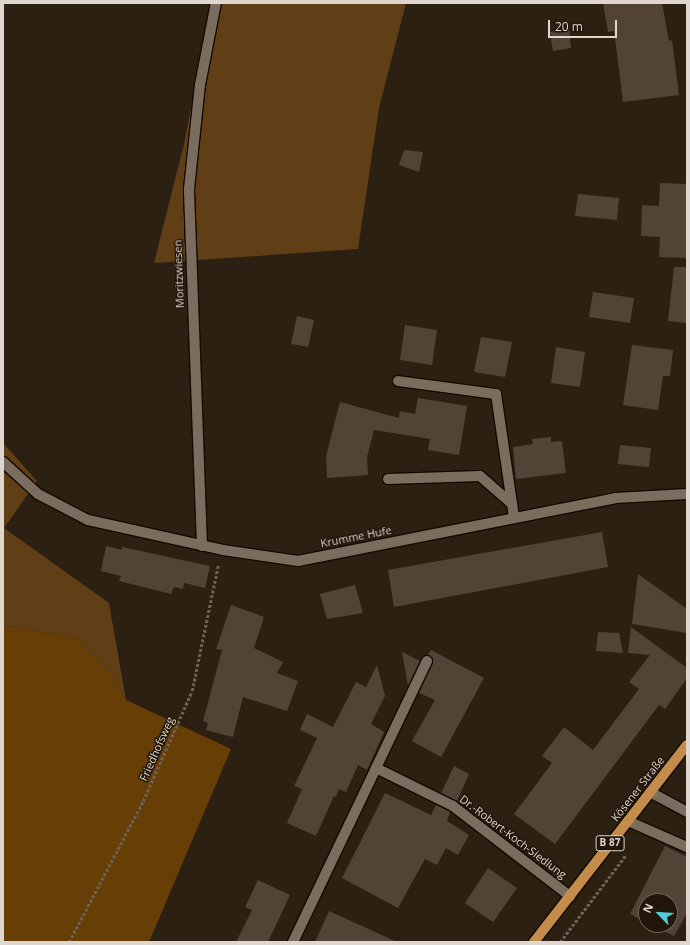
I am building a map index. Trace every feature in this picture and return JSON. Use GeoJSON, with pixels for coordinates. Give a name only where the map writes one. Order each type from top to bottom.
{"type":"FeatureCollection","features":[{"type":"Feature","properties":{"kind":"main road","name":"Kösener Straße"},"geometry":{"type":"LineString","coordinates":[[534,942],[687,745]]}},
{"type":"Feature","properties":{"kind":"street","name":"Moritzwiesen"},"geometry":{"type":"LineString","coordinates":[[202,546],[189,189],[200,85],[216,3]]}},
{"type":"Feature","properties":{"kind":"street"},"geometry":{"type":"LineString","coordinates":[[398,381],[496,394],[514,518]]}},
{"type":"Feature","properties":{"kind":"street","name":"Krumme Hufe"},"geometry":{"type":"LineString","coordinates":[[3,462],[38,494],[88,520],[202,546],[298,561],[616,498],[687,494]]}},
{"type":"Feature","properties":{"kind":"street"},"geometry":{"type":"LineString","coordinates":[[388,479],[480,476],[512,504]]}},
{"type":"Feature","properties":{"kind":"street"},"geometry":{"type":"LineString","coordinates":[[293,942],[427,661]]}},
{"type":"Feature","properties":{"kind":"street","name":"Dr.-Robert-Koch-Siedlung"},"geometry":{"type":"LineString","coordinates":[[376,768],[453,806],[570,896]]}},
{"type":"Feature","properties":{"kind":"street"},"geometry":{"type":"LineString","coordinates":[[650,792],[687,812]]}},
{"type":"Feature","properties":{"kind":"street"},"geometry":{"type":"LineString","coordinates":[[628,821],[687,847]]}},
{"type":"Feature","properties":{"kind":"path","name":"Friedhofsweg"},"geometry":{"type":"LineString","coordinates":[[69,942],[143,801],[192,691],[223,550]]}},
{"type":"Feature","properties":{"kind":"path"},"geometry":{"type":"LineString","coordinates":[[560,942],[627,853]]}},
{"type":"Feature","properties":{"kind":"shaded area"},"geometry":{"type":"Polygon","coordinates":[[[211,3],[406,3],[379,108],[358,249],[154,263],[184,144],[211,3]]]}},
{"type":"Feature","properties":{"kind":"shaded area"},"geometry":{"type":"Polygon","coordinates":[[[3,443],[37,481],[4,528],[109,603],[126,700],[112,674],[77,639],[11,626],[3,629],[3,443]]]}},
{"type":"Feature","properties":{"kind":"shaded area"},"geometry":{"type":"Polygon","coordinates":[[[11,626],[77,639],[112,674],[126,700],[231,749],[149,942],[3,942],[3,629],[11,626]]]}},
{"type":"Feature","properties":{"kind":"building"},"geometry":{"type":"Polygon","coordinates":[[[603,3],[662,3],[669,41],[672,40],[679,95],[623,102],[614,31],[608,32],[603,3]]]}},
{"type":"Feature","properties":{"kind":"building"},"geometry":{"type":"Polygon","coordinates":[[[569,29],[571,48],[553,51],[550,32],[569,29]]]}},
{"type":"Feature","properties":{"kind":"building"},"geometry":{"type":"Polygon","coordinates":[[[404,150],[423,152],[419,172],[399,165],[404,150]]]}},
{"type":"Feature","properties":{"kind":"building"},"geometry":{"type":"Polygon","coordinates":[[[660,183],[687,184],[687,258],[659,257],[660,237],[641,236],[642,205],[659,206],[660,183]]]}},
{"type":"Feature","properties":{"kind":"building"},"geometry":{"type":"Polygon","coordinates":[[[578,194],[619,198],[617,220],[575,216],[578,194]]]}},
{"type":"Feature","properties":{"kind":"building"},"geometry":{"type":"Polygon","coordinates":[[[674,267],[687,267],[687,323],[668,321],[674,267]]]}},
{"type":"Feature","properties":{"kind":"building"},"geometry":{"type":"Polygon","coordinates":[[[593,292],[634,298],[630,323],[589,317],[593,292]]]}},
{"type":"Feature","properties":{"kind":"building"},"geometry":{"type":"Polygon","coordinates":[[[297,316],[314,320],[308,347],[291,344],[297,316]]]}},
{"type":"Feature","properties":{"kind":"building"},"geometry":{"type":"Polygon","coordinates":[[[405,325],[437,330],[432,365],[400,360],[405,325]]]}},
{"type":"Feature","properties":{"kind":"building"},"geometry":{"type":"Polygon","coordinates":[[[481,337],[512,342],[505,377],[474,372],[481,337]]]}},
{"type":"Feature","properties":{"kind":"building"},"geometry":{"type":"Polygon","coordinates":[[[632,345],[673,350],[670,376],[663,376],[658,410],[623,405],[632,345]]]}},
{"type":"Feature","properties":{"kind":"building"},"geometry":{"type":"Polygon","coordinates":[[[556,347],[585,352],[580,387],[551,383],[556,347]]]}},
{"type":"Feature","properties":{"kind":"building"},"geometry":{"type":"Polygon","coordinates":[[[418,398],[467,406],[459,455],[428,450],[430,439],[374,430],[367,457],[368,475],[327,478],[326,456],[340,402],[399,418],[400,411],[415,414],[418,398]]]}},
{"type":"Feature","properties":{"kind":"building"},"geometry":{"type":"Polygon","coordinates":[[[551,437],[551,442],[562,441],[566,473],[516,479],[513,447],[533,444],[532,439],[551,437]]]}},
{"type":"Feature","properties":{"kind":"building"},"geometry":{"type":"Polygon","coordinates":[[[620,445],[651,448],[649,467],[618,464],[620,445]]]}},
{"type":"Feature","properties":{"kind":"building"},"geometry":{"type":"Polygon","coordinates":[[[602,532],[608,567],[394,607],[388,570],[602,532]]]}},
{"type":"Feature","properties":{"kind":"building"},"geometry":{"type":"Polygon","coordinates":[[[106,546],[122,550],[122,547],[210,566],[205,588],[184,583],[183,589],[174,587],[171,594],[119,581],[121,576],[101,571],[106,546]]]}},
{"type":"Feature","properties":{"kind":"building"},"geometry":{"type":"Polygon","coordinates":[[[638,574],[687,609],[687,633],[632,624],[638,574]]]}},
{"type":"Feature","properties":{"kind":"building"},"geometry":{"type":"Polygon","coordinates":[[[355,585],[363,613],[327,619],[320,594],[355,585]]]}},
{"type":"Feature","properties":{"kind":"building"},"geometry":{"type":"Polygon","coordinates":[[[231,605],[264,617],[254,648],[283,662],[277,673],[298,681],[287,711],[243,697],[233,737],[206,730],[208,723],[203,721],[222,650],[216,649],[231,605]]]}},
{"type":"Feature","properties":{"kind":"building"},"geometry":{"type":"Polygon","coordinates":[[[631,627],[687,668],[687,678],[665,709],[659,705],[555,844],[514,814],[552,763],[542,756],[564,727],[593,750],[639,689],[629,682],[650,655],[628,653],[631,627]]]}},
{"type":"Feature","properties":{"kind":"building"},"geometry":{"type":"Polygon","coordinates":[[[598,632],[619,633],[623,653],[596,651],[598,632]]]}},
{"type":"Feature","properties":{"kind":"building"},"geometry":{"type":"Polygon","coordinates":[[[431,650],[484,678],[441,757],[412,741],[435,700],[419,693],[433,663],[433,658],[428,655],[431,650]]]}},
{"type":"Feature","properties":{"kind":"building"},"geometry":{"type":"Polygon","coordinates":[[[402,652],[420,661],[408,686],[402,652]]]}},
{"type":"Feature","properties":{"kind":"building"},"geometry":{"type":"Polygon","coordinates":[[[377,665],[385,696],[371,724],[384,732],[367,770],[358,765],[346,792],[339,789],[336,797],[334,796],[316,836],[287,823],[302,789],[294,786],[317,738],[300,730],[307,714],[333,727],[356,682],[366,687],[377,665]]]}},
{"type":"Feature","properties":{"kind":"building"},"geometry":{"type":"Polygon","coordinates":[[[454,766],[469,774],[457,801],[441,793],[454,766]]]}},
{"type":"Feature","properties":{"kind":"building"},"geometry":{"type":"Polygon","coordinates":[[[385,793],[431,815],[436,805],[450,812],[447,821],[469,835],[458,855],[446,848],[437,865],[425,859],[398,908],[342,878],[385,793]]]}},
{"type":"Feature","properties":{"kind":"building"},"geometry":{"type":"Polygon","coordinates":[[[665,846],[687,857],[687,913],[678,929],[678,893],[641,893],[665,846]]]}},
{"type":"Feature","properties":{"kind":"building"},"geometry":{"type":"Polygon","coordinates":[[[488,868],[517,888],[493,922],[465,903],[488,868]]]}},
{"type":"Feature","properties":{"kind":"building"},"geometry":{"type":"Polygon","coordinates":[[[258,880],[290,895],[268,942],[236,942],[252,910],[245,907],[258,880]]]}},
{"type":"Feature","properties":{"kind":"building"},"geometry":{"type":"Polygon","coordinates":[[[638,898],[638,918],[630,914],[638,898]]]}},
{"type":"Feature","properties":{"kind":"building"},"geometry":{"type":"Polygon","coordinates":[[[329,911],[397,942],[315,942],[329,911]]]}},
{"type":"Feature","properties":{"kind":"building"},"geometry":{"type":"Polygon","coordinates":[[[668,933],[676,933],[674,936],[668,933]]]}}]}
